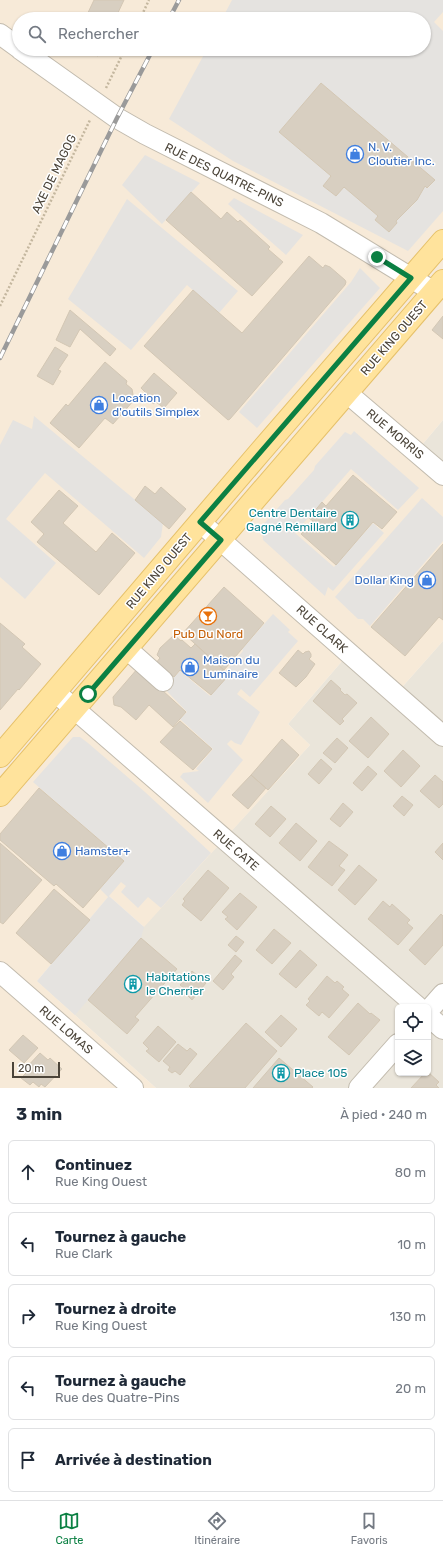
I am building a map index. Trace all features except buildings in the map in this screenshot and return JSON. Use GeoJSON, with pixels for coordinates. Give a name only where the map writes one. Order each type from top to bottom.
{"type":"FeatureCollection","features":[{"type":"Feature","properties":{"kind":"main road","name":"RUE KING OUEST"},"geometry":{"type":"LineString","coordinates":[[0,756],[443,241]]}},
{"type":"Feature","properties":{"kind":"main road","name":"RUE KING OUEST"},"geometry":{"type":"LineString","coordinates":[[0,794],[127,649],[438,287]]}},
{"type":"Feature","properties":{"kind":"street","name":"RUE DES QUATRE-PINS"},"geometry":{"type":"LineString","coordinates":[[0,34],[12,43]]}},
{"type":"Feature","properties":{"kind":"street","name":"RUE DES QUATRE-PINS"},"geometry":{"type":"LineString","coordinates":[[30,56],[98,104],[151,138],[321,222],[411,278],[438,287]]}},
{"type":"Feature","properties":{"kind":"street","name":"RUE MORRIS"},"geometry":{"type":"LineString","coordinates":[[347,393],[443,475]]}},
{"type":"Feature","properties":{"kind":"street","name":"RUE CLARK"},"geometry":{"type":"LineString","coordinates":[[200,522],[443,736]]}},
{"type":"Feature","properties":{"kind":"street"},"geometry":{"type":"LineString","coordinates":[[127,649],[163,681]]}},
{"type":"Feature","properties":{"kind":"street","name":"RUE CATE"},"geometry":{"type":"LineString","coordinates":[[55,692],[74,709],[150,786],[186,806],[415,1004]]}},
{"type":"Feature","properties":{"kind":"street","name":"RUE LOMAS"},"geometry":{"type":"LineString","coordinates":[[0,972],[51,1006],[133,1088]]}},
{"type":"Feature","properties":{"kind":"street"},"geometry":{"type":"LineString","coordinates":[[431,1008],[443,994]]}},
{"type":"Feature","properties":{"kind":"street"},"geometry":{"type":"LineString","coordinates":[[431,1019],[443,1029]]}},
{"type":"Feature","properties":{"kind":"street"},"geometry":{"type":"LineString","coordinates":[[359,1088],[395,1047]]}},
{"type":"Feature","properties":{"kind":"path"},"geometry":{"type":"LineString","coordinates":[[143,12],[149,0]]}},
{"type":"Feature","properties":{"kind":"path","name":"AXE DE MAGOG"},"geometry":{"type":"LineString","coordinates":[[0,306],[122,56]]}},
{"type":"Feature","properties":{"kind":"shaded area"},"geometry":{"type":"Polygon","coordinates":[[[0,0],[443,0],[443,420],[416,452],[443,475],[443,641],[396,694],[349,653],[288,724],[310,745],[144,927],[109,896],[37,981],[156,1088],[0,1088],[0,0]]]}},
{"type":"Feature","properties":{"kind":"shaded area"},"geometry":{"type":"Polygon","coordinates":[[[232,0],[443,0],[443,12],[434,22],[443,31],[443,211],[408,251],[233,161],[169,119],[203,56],[431,56],[431,12],[226,12],[232,0]],[[321,83],[279,132],[331,176],[324,186],[336,196],[344,187],[378,216],[375,220],[389,232],[397,223],[396,221],[401,214],[412,206],[417,200],[425,186],[428,188],[435,180],[321,83]]]}},
{"type":"Feature","properties":{"kind":"shaded area"},"geometry":{"type":"Polygon","coordinates":[[[145,155],[200,183],[162,224],[122,185],[145,155]]]}},
{"type":"Feature","properties":{"kind":"shaded area"},"geometry":{"type":"Polygon","coordinates":[[[234,198],[303,235],[286,255],[228,204],[234,198]]]}},
{"type":"Feature","properties":{"kind":"shaded area"},"geometry":{"type":"Polygon","coordinates":[[[127,199],[238,291],[219,313],[187,285],[131,350],[68,299],[127,199]]]}},
{"type":"Feature","properties":{"kind":"shaded area"},"geometry":{"type":"Polygon","coordinates":[[[360,268],[380,288],[257,428],[239,412],[351,282],[360,268]]]}},
{"type":"Feature","properties":{"kind":"shaded area"},"geometry":{"type":"Polygon","coordinates":[[[34,416],[163,523],[161,537],[144,558],[45,473],[6,519],[56,563],[25,599],[0,577],[0,445],[13,420],[32,429],[34,416]]]}},
{"type":"Feature","properties":{"kind":"shaded area"},"geometry":{"type":"Polygon","coordinates":[[[443,420],[443,475],[416,452],[443,420]]]}},
{"type":"Feature","properties":{"kind":"shaded area"},"geometry":{"type":"Polygon","coordinates":[[[354,431],[419,488],[398,510],[351,469],[295,533],[334,567],[373,523],[384,533],[333,591],[328,587],[325,596],[263,540],[262,526],[314,470],[315,466],[345,432],[351,435],[354,431]]]}},
{"type":"Feature","properties":{"kind":"shaded area"},"geometry":{"type":"Polygon","coordinates":[[[422,498],[443,517],[443,541],[370,626],[363,619],[358,619],[335,597],[422,498]]]}},
{"type":"Feature","properties":{"kind":"shaded area"},"geometry":{"type":"Polygon","coordinates":[[[273,614],[290,630],[288,632],[298,641],[250,697],[241,689],[237,694],[260,712],[241,745],[231,740],[227,744],[243,760],[208,803],[180,777],[183,773],[199,771],[196,769],[213,749],[180,719],[187,712],[161,685],[173,678],[180,671],[210,696],[229,675],[226,671],[243,651],[242,649],[273,614]]]}},
{"type":"Feature","properties":{"kind":"shaded area"},"geometry":{"type":"Polygon","coordinates":[[[443,641],[443,1088],[156,1088],[37,981],[144,926],[310,745],[288,724],[349,653],[396,694],[443,641]]]}},
{"type":"Feature","properties":{"kind":"shaded area"},"geometry":{"type":"Polygon","coordinates":[[[73,737],[80,737],[88,743],[145,792],[211,853],[161,908],[148,897],[138,908],[121,892],[126,886],[121,882],[109,896],[144,927],[141,938],[75,1015],[37,981],[108,897],[100,889],[124,861],[33,782],[73,737]]]}},
{"type":"Feature","properties":{"kind":"railway"},"geometry":{"type":"LineString","coordinates":[[173,12],[179,0]]}},
{"type":"Feature","properties":{"kind":"railway"},"geometry":{"type":"LineString","coordinates":[[0,358],[117,118],[149,56]]}},
{"type":"Feature","properties":{"kind":"place","name":"N. V. Cloutier Inc."},"geometry":{"type":"Point","coordinates":[355,154]}},
{"type":"Feature","properties":{"kind":"place","name":"Location d'outils Simplex"},"geometry":{"type":"Point","coordinates":[99,405]}},
{"type":"Feature","properties":{"kind":"place","name":"Centre Dentaire Gagné Rémillard"},"geometry":{"type":"Point","coordinates":[350,520]}},
{"type":"Feature","properties":{"kind":"place","name":"Dollar King"},"geometry":{"type":"Point","coordinates":[427,580]}},
{"type":"Feature","properties":{"kind":"place","name":"Pub Du Nord"},"geometry":{"type":"Point","coordinates":[208,616]}},
{"type":"Feature","properties":{"kind":"place","name":"Maison du Luminaire"},"geometry":{"type":"Point","coordinates":[190,667]}},
{"type":"Feature","properties":{"kind":"place","name":"Hamster+"},"geometry":{"type":"Point","coordinates":[62,851]}},
{"type":"Feature","properties":{"kind":"place","name":"Habitations le Cherrier"},"geometry":{"type":"Point","coordinates":[133,984]}},
{"type":"Feature","properties":{"kind":"place","name":"Place 105"},"geometry":{"type":"Point","coordinates":[281,1073]}},
{"type":"Feature","properties":{"kind":"route"},"geometry":{"type":"LineString","coordinates":[[88,694],[221,540],[200,522],[411,278],[377,257]]}}]}
